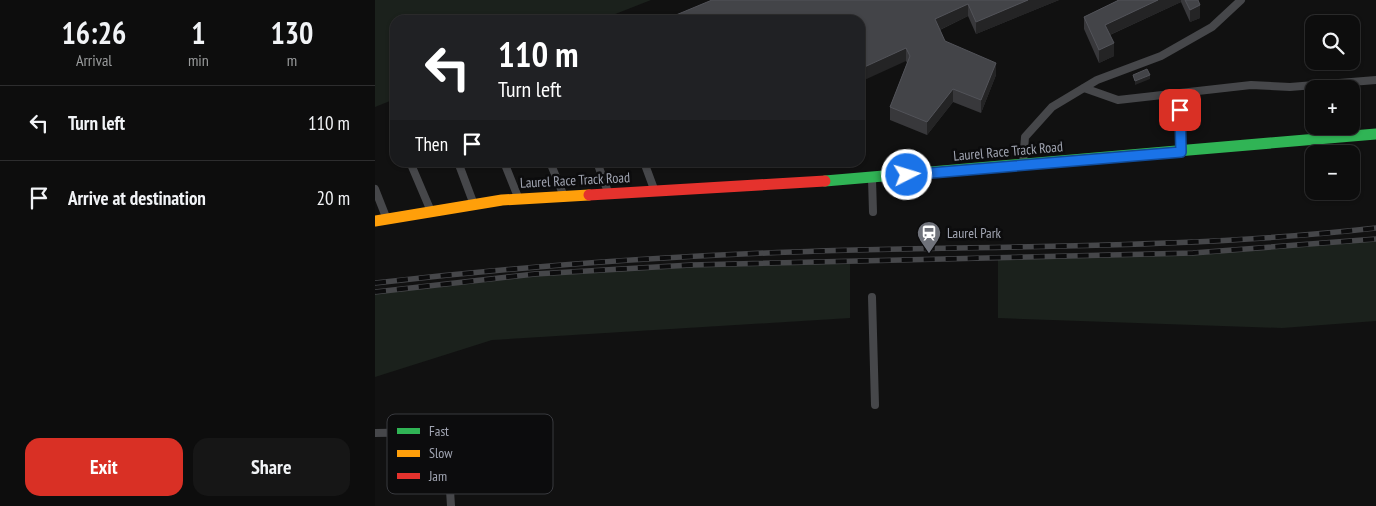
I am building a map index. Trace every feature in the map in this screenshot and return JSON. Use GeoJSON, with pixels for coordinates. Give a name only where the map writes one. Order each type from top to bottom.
{"type":"FeatureCollection","features":[{"type":"Feature","properties":{"kind":"street","name":"Laurel Race Track Road"},"geometry":{"type":"LineString","coordinates":[[375,221],[474,204],[519,199],[872,178],[1376,134]]}},
{"type":"Feature","properties":{"kind":"lane"},"geometry":{"type":"LineString","coordinates":[[1023,165],[1025,136],[1052,107],[1097,80],[1161,56],[1212,27],[1241,0]]}},
{"type":"Feature","properties":{"kind":"lane"},"geometry":{"type":"LineString","coordinates":[[1084,88],[1118,100],[1251,85],[1290,87],[1376,80]]}},
{"type":"Feature","properties":{"kind":"lane"},"geometry":{"type":"LineString","coordinates":[[1179,93],[1181,152]]}},
{"type":"Feature","properties":{"kind":"lane"},"geometry":{"type":"LineString","coordinates":[[412,167],[431,211]]}},
{"type":"Feature","properties":{"kind":"lane"},"geometry":{"type":"LineString","coordinates":[[460,167],[474,204]]}},
{"type":"Feature","properties":{"kind":"lane"},"geometry":{"type":"LineString","coordinates":[[506,167],[519,199]]}},
{"type":"Feature","properties":{"kind":"lane"},"geometry":{"type":"LineString","coordinates":[[552,167],[564,196]]}},
{"type":"Feature","properties":{"kind":"lane"},"geometry":{"type":"LineString","coordinates":[[599,167],[608,193]]}},
{"type":"Feature","properties":{"kind":"lane"},"geometry":{"type":"LineString","coordinates":[[645,167],[655,191]]}},
{"type":"Feature","properties":{"kind":"lane"},"geometry":{"type":"LineString","coordinates":[[872,178],[873,212]]}},
{"type":"Feature","properties":{"kind":"lane"},"geometry":{"type":"LineString","coordinates":[[375,189],[387,218]]}},
{"type":"Feature","properties":{"kind":"lane"},"geometry":{"type":"LineString","coordinates":[[873,297],[875,405]]}},
{"type":"Feature","properties":{"kind":"shaded area"},"geometry":{"type":"Polygon","coordinates":[[[375,0],[651,0],[613,15],[390,15],[390,101],[375,107],[375,0]]]}},
{"type":"Feature","properties":{"kind":"shaded area"},"geometry":{"type":"Polygon","coordinates":[[[1376,239],[1376,321],[1282,328],[998,318],[998,258],[1193,253],[1376,239]]]}},
{"type":"Feature","properties":{"kind":"shaded area"},"geometry":{"type":"Polygon","coordinates":[[[850,260],[850,318],[492,340],[375,377],[375,292],[494,279],[612,270],[850,260]]]}},
{"type":"Feature","properties":{"kind":"building"},"geometry":{"type":"Polygon","coordinates":[[[712,0],[1028,0],[976,22],[968,4],[935,19],[945,41],[996,63],[981,100],[953,89],[927,122],[890,107],[910,56],[906,48],[865,67],[865,15],[676,15],[712,0]]]}},
{"type":"Feature","properties":{"kind":"building"},"geometry":{"type":"Polygon","coordinates":[[[1119,0],[1158,0],[1105,25],[1114,43],[1099,50],[1084,17],[1119,0]]]}},
{"type":"Feature","properties":{"kind":"building"},"geometry":{"type":"Polygon","coordinates":[[[1185,0],[1198,0],[1200,5],[1190,10],[1185,0]]]}},
{"type":"Feature","properties":{"kind":"building"},"geometry":{"type":"Polygon","coordinates":[[[1147,69],[1150,75],[1135,81],[1133,75],[1147,69]]]}},
{"type":"Feature","properties":{"kind":"railway"},"geometry":{"type":"LineString","coordinates":[[375,283],[531,267],[687,257],[792,252],[1084,246],[1230,240],[1376,228]]}},
{"type":"Feature","properties":{"kind":"railway"},"geometry":{"type":"LineString","coordinates":[[375,292],[535,274],[691,265],[1193,253],[1376,239]]}},
{"type":"Feature","properties":{"kind":"traffic: fast"},"geometry":{"type":"LineString","coordinates":[[825,181],[1376,134]]}},
{"type":"Feature","properties":{"kind":"traffic: slow"},"geometry":{"type":"LineString","coordinates":[[375,221],[502,200],[589,195]]}},
{"type":"Feature","properties":{"kind":"traffic: jam"},"geometry":{"type":"LineString","coordinates":[[589,195],[825,181]]}},
{"type":"Feature","properties":{"kind":"place","name":"Laurel Park"},"geometry":{"type":"Point","coordinates":[929,254]}},
{"type":"Feature","properties":{"kind":"route"},"geometry":{"type":"LineString","coordinates":[[907,175],[1181,152],[1180,110]]}}]}
